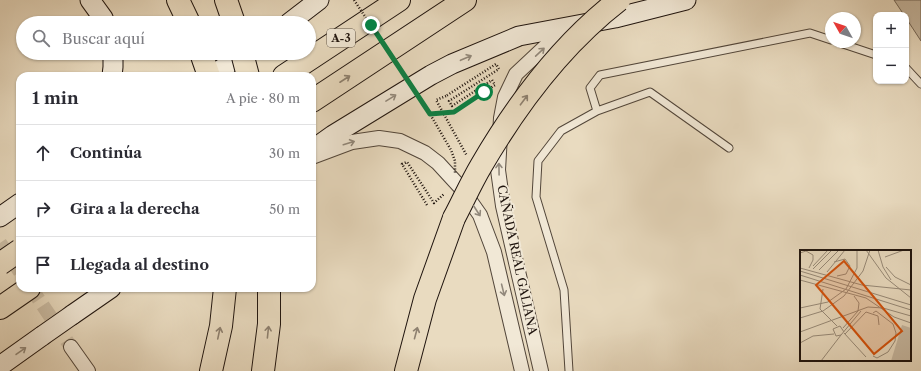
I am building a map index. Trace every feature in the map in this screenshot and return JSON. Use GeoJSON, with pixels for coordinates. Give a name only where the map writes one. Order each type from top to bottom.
{"type":"FeatureCollection","features":[{"type":"Feature","properties":{"kind":"highway"},"geometry":{"type":"LineString","coordinates":[[178,0],[186,16]]}},
{"type":"Feature","properties":{"kind":"highway","name":"A-3"},"geometry":{"type":"LineString","coordinates":[[316,55],[399,0]]}},
{"type":"Feature","properties":{"kind":"highway"},"geometry":{"type":"LineString","coordinates":[[316,98],[465,0]]}},
{"type":"Feature","properties":{"kind":"highway"},"geometry":{"type":"LineString","coordinates":[[406,371],[425,299],[454,218],[484,161],[511,117],[542,76],[581,34],[617,9]]}},
{"type":"Feature","properties":{"kind":"highway"},"geometry":{"type":"LineString","coordinates":[[204,60],[208,72]]}},
{"type":"Feature","properties":{"kind":"highway"},"geometry":{"type":"LineString","coordinates":[[245,60],[247,72]]}},
{"type":"Feature","properties":{"kind":"highway","name":"A-3"},"geometry":{"type":"LineString","coordinates":[[290,72],[308,60]]}},
{"type":"Feature","properties":{"kind":"highway"},"geometry":{"type":"LineString","coordinates":[[0,264],[16,253]]}},
{"type":"Feature","properties":{"kind":"highway"},"geometry":{"type":"LineString","coordinates":[[211,371],[221,326],[225,292]]}},
{"type":"Feature","properties":{"kind":"highway"},"geometry":{"type":"LineString","coordinates":[[263,371],[269,324],[269,292]]}},
{"type":"Feature","properties":{"kind":"main road"},"geometry":{"type":"LineString","coordinates":[[90,0],[102,16]]}},
{"type":"Feature","properties":{"kind":"main road"},"geometry":{"type":"LineString","coordinates":[[298,16],[319,0]]}},
{"type":"Feature","properties":{"kind":"main road"},"geometry":{"type":"LineString","coordinates":[[316,147],[395,96],[452,64],[519,36],[617,9],[686,0]]}},
{"type":"Feature","properties":{"kind":"main road"},"geometry":{"type":"LineString","coordinates":[[113,60],[113,72]]}},
{"type":"Feature","properties":{"kind":"main road"},"geometry":{"type":"LineString","coordinates":[[216,72],[233,60]]}},
{"type":"Feature","properties":{"kind":"main road"},"geometry":{"type":"LineString","coordinates":[[2,215],[16,203]]}},
{"type":"Feature","properties":{"kind":"main road"},"geometry":{"type":"LineString","coordinates":[[2,215],[16,206]]}},
{"type":"Feature","properties":{"kind":"main road"},"geometry":{"type":"LineString","coordinates":[[0,366],[105,292]]}},
{"type":"Feature","properties":{"kind":"street","name":"CAÑADA REAL GALIANA"},"geometry":{"type":"LineString","coordinates":[[541,371],[503,206],[498,170],[501,118],[505,97],[516,74],[548,44],[617,9]]}},
{"type":"Feature","properties":{"kind":"street","name":"CAÑADA REAL GALIANA"},"geometry":{"type":"LineString","coordinates":[[316,156],[352,142],[380,138],[400,141],[425,153],[438,163],[461,188],[480,215],[494,252],[522,371]]}},
{"type":"Feature","properties":{"kind":"street"},"geometry":{"type":"LineString","coordinates":[[71,347],[88,371]]}},
{"type":"Feature","properties":{"kind":"lane"},"geometry":{"type":"LineString","coordinates":[[597,111],[590,88],[600,75],[810,33],[825,38]]}},
{"type":"Feature","properties":{"kind":"lane"},"geometry":{"type":"LineString","coordinates":[[855,48],[873,54]]}},
{"type":"Feature","properties":{"kind":"lane"},"geometry":{"type":"LineString","coordinates":[[909,71],[921,84]]}},
{"type":"Feature","properties":{"kind":"lane"},"geometry":{"type":"LineString","coordinates":[[569,371],[564,290],[536,197],[538,161],[561,131],[597,111],[650,92],[729,148]]}},
{"type":"Feature","properties":{"kind":"path"},"geometry":{"type":"LineString","coordinates":[[354,0],[430,114],[452,150],[455,160],[455,173],[453,180]]}},
{"type":"Feature","properties":{"kind":"path"},"geometry":{"type":"LineString","coordinates":[[430,114],[454,112],[495,85],[492,80],[452,106],[449,101],[499,69],[496,64],[446,96],[436,100],[470,163]]}},
{"type":"Feature","properties":{"kind":"path"},"geometry":{"type":"LineString","coordinates":[[427,205],[402,164],[407,162],[434,203],[448,190]]}},
{"type":"Feature","properties":{"kind":"shaded area"},"geometry":{"type":"Polygon","coordinates":[[[894,0],[921,0],[921,41],[909,23],[909,12],[902,12],[894,0]]]}},
{"type":"Feature","properties":{"kind":"tunnel"},"geometry":{"type":"LineString","coordinates":[[0,243],[16,266]]}},
{"type":"Feature","properties":{"kind":"tunnel"},"geometry":{"type":"LineString","coordinates":[[34,292],[71,347]]}},
{"type":"Feature","properties":{"kind":"route"},"geometry":{"type":"LineString","coordinates":[[371,25],[430,114],[454,112],[484,92]]}}]}
